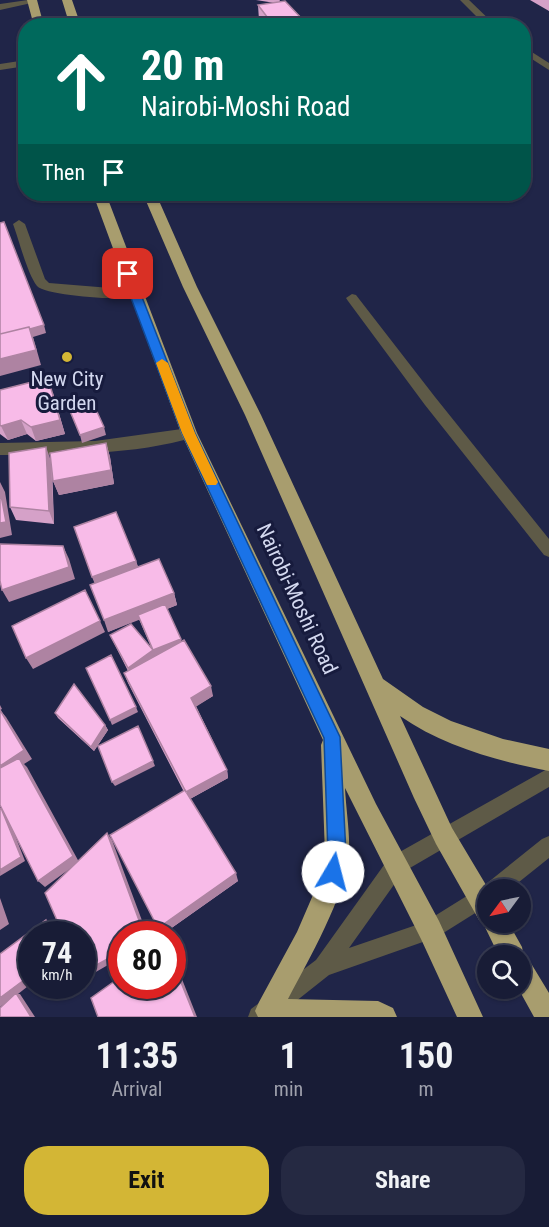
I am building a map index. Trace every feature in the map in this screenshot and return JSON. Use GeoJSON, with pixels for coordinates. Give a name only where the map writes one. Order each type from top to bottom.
{"type":"FeatureCollection","features":[{"type":"Feature","properties":{"kind":"highway"},"geometry":{"type":"LineString","coordinates":[[67,0],[73,18]]}},
{"type":"Feature","properties":{"kind":"highway"},"geometry":{"type":"LineString","coordinates":[[32,1],[37,18]]}},
{"type":"Feature","properties":{"kind":"highway","name":"Nairobi-Moshi Road"},"geometry":{"type":"LineString","coordinates":[[102,201],[189,433],[332,737],[430,930],[470,1017]]}},
{"type":"Feature","properties":{"kind":"highway","name":"Nairobi-Moshi Road"},"geometry":{"type":"LineString","coordinates":[[152,201],[190,287],[253,415],[444,836],[477,884]]}},
{"type":"Feature","properties":{"kind":"highway"},"geometry":{"type":"LineString","coordinates":[[374,685],[437,726],[493,748],[549,760]]}},
{"type":"Feature","properties":{"kind":"highway"},"geometry":{"type":"LineString","coordinates":[[332,737],[337,854],[328,889],[310,931],[264,1014],[378,1014],[384,1017]]}},
{"type":"Feature","properties":{"kind":"highway"},"geometry":{"type":"LineString","coordinates":[[531,987],[549,1017]]}},
{"type":"Feature","properties":{"kind":"street"},"geometry":{"type":"LineString","coordinates":[[464,0],[483,18]]}},
{"type":"Feature","properties":{"kind":"street"},"geometry":{"type":"LineString","coordinates":[[0,8],[32,1]]}},
{"type":"Feature","properties":{"kind":"street"},"geometry":{"type":"LineString","coordinates":[[531,55],[549,67]]}},
{"type":"Feature","properties":{"kind":"street"},"geometry":{"type":"LineString","coordinates":[[0,67],[18,64]]}},
{"type":"Feature","properties":{"kind":"street"},"geometry":{"type":"LineString","coordinates":[[19,224],[40,281],[45,286],[56,289],[135,294]]}},
{"type":"Feature","properties":{"kind":"street"},"geometry":{"type":"LineString","coordinates":[[352,298],[430,401],[549,550]]}},
{"type":"Feature","properties":{"kind":"street"},"geometry":{"type":"LineString","coordinates":[[0,449],[106,446],[146,442],[189,433]]}},
{"type":"Feature","properties":{"kind":"street"},"geometry":{"type":"LineString","coordinates":[[264,1014],[323,967],[396,865],[549,777]]}},
{"type":"Feature","properties":{"kind":"street"},"geometry":{"type":"LineString","coordinates":[[510,879],[549,846]]}},
{"type":"Feature","properties":{"kind":"street"},"geometry":{"type":"LineString","coordinates":[[323,967],[430,930],[477,904]]}},
{"type":"Feature","properties":{"kind":"building"},"geometry":{"type":"Polygon","coordinates":[[[285,1],[301,18],[268,18],[258,5],[285,1]]]}},
{"type":"Feature","properties":{"kind":"building"},"geometry":{"type":"Polygon","coordinates":[[[4,222],[44,325],[0,334],[0,223],[4,222]]]}},
{"type":"Feature","properties":{"kind":"building"},"geometry":{"type":"Polygon","coordinates":[[[29,327],[36,350],[0,359],[0,334],[29,327]]]}},
{"type":"Feature","properties":{"kind":"building"},"geometry":{"type":"Polygon","coordinates":[[[48,378],[60,420],[31,427],[21,420],[0,425],[0,390],[48,378]]]}},
{"type":"Feature","properties":{"kind":"building"},"geometry":{"type":"Polygon","coordinates":[[[93,403],[104,427],[80,435],[70,411],[93,403]]]}},
{"type":"Feature","properties":{"kind":"building"},"geometry":{"type":"Polygon","coordinates":[[[106,443],[111,470],[53,481],[50,453],[106,443]]]}},
{"type":"Feature","properties":{"kind":"building"},"geometry":{"type":"Polygon","coordinates":[[[46,447],[49,511],[10,507],[9,453],[46,447]]]}},
{"type":"Feature","properties":{"kind":"building"},"geometry":{"type":"Polygon","coordinates":[[[0,490],[6,522],[0,523],[0,490]]]}},
{"type":"Feature","properties":{"kind":"building"},"geometry":{"type":"Polygon","coordinates":[[[116,512],[136,561],[92,577],[74,527],[116,512]]]}},
{"type":"Feature","properties":{"kind":"building"},"geometry":{"type":"Polygon","coordinates":[[[0,544],[63,546],[69,567],[2,590],[0,544]]]}},
{"type":"Feature","properties":{"kind":"building"},"geometry":{"type":"Polygon","coordinates":[[[159,559],[174,593],[104,620],[90,585],[159,559]]]}},
{"type":"Feature","properties":{"kind":"building"},"geometry":{"type":"Polygon","coordinates":[[[85,590],[100,621],[26,658],[12,626],[85,590]]]}},
{"type":"Feature","properties":{"kind":"building"},"geometry":{"type":"Polygon","coordinates":[[[165,604],[181,639],[153,650],[138,615],[165,604]]]}},
{"type":"Feature","properties":{"kind":"building"},"geometry":{"type":"Polygon","coordinates":[[[131,624],[153,650],[128,668],[110,635],[131,624]]]}},
{"type":"Feature","properties":{"kind":"building"},"geometry":{"type":"Polygon","coordinates":[[[184,640],[211,686],[191,698],[227,770],[186,792],[124,673],[184,640]]]}},
{"type":"Feature","properties":{"kind":"building"},"geometry":{"type":"Polygon","coordinates":[[[111,655],[136,707],[110,720],[86,668],[111,655]]]}},
{"type":"Feature","properties":{"kind":"building"},"geometry":{"type":"Polygon","coordinates":[[[74,684],[105,725],[91,747],[55,713],[74,684]]]}},
{"type":"Feature","properties":{"kind":"building"},"geometry":{"type":"Polygon","coordinates":[[[0,710],[24,750],[0,766],[0,710]]]}},
{"type":"Feature","properties":{"kind":"building"},"geometry":{"type":"Polygon","coordinates":[[[138,726],[153,761],[112,782],[98,746],[138,726]]]}},
{"type":"Feature","properties":{"kind":"building"},"geometry":{"type":"Polygon","coordinates":[[[19,758],[73,856],[38,881],[0,805],[0,768],[19,758]]]}},
{"type":"Feature","properties":{"kind":"building"},"geometry":{"type":"Polygon","coordinates":[[[185,790],[236,873],[168,921],[154,921],[110,835],[185,790]]]}},
{"type":"Feature","properties":{"kind":"building"},"geometry":{"type":"Polygon","coordinates":[[[1,808],[21,857],[0,870],[0,810],[1,808]]]}},
{"type":"Feature","properties":{"kind":"building"},"geometry":{"type":"Polygon","coordinates":[[[107,833],[139,921],[108,921],[108,959],[96,965],[96,921],[57,921],[45,893],[107,833]]]}},
{"type":"Feature","properties":{"kind":"building"},"geometry":{"type":"Polygon","coordinates":[[[18,941],[18,984],[0,998],[0,954],[18,941]]]}},
{"type":"Feature","properties":{"kind":"building"},"geometry":{"type":"Polygon","coordinates":[[[108,986],[108,999],[186,999],[186,995],[195,1017],[98,1017],[91,999],[96,999],[96,994],[108,986]]]}},
{"type":"Feature","properties":{"kind":"building"},"geometry":{"type":"Polygon","coordinates":[[[16,993],[31,1017],[0,1017],[0,1008],[16,993]]]}},
{"type":"Feature","properties":{"kind":"slow traffic"},"geometry":{"type":"LineString","coordinates":[[162,363],[189,433],[212,482]]}},
{"type":"Feature","properties":{"kind":"place","name":"New City Garden"},"geometry":{"type":"Point","coordinates":[67,357]}},
{"type":"Feature","properties":{"kind":"route"},"geometry":{"type":"LineString","coordinates":[[128,274],[189,433],[332,737],[337,854],[333,872]]}}]}
